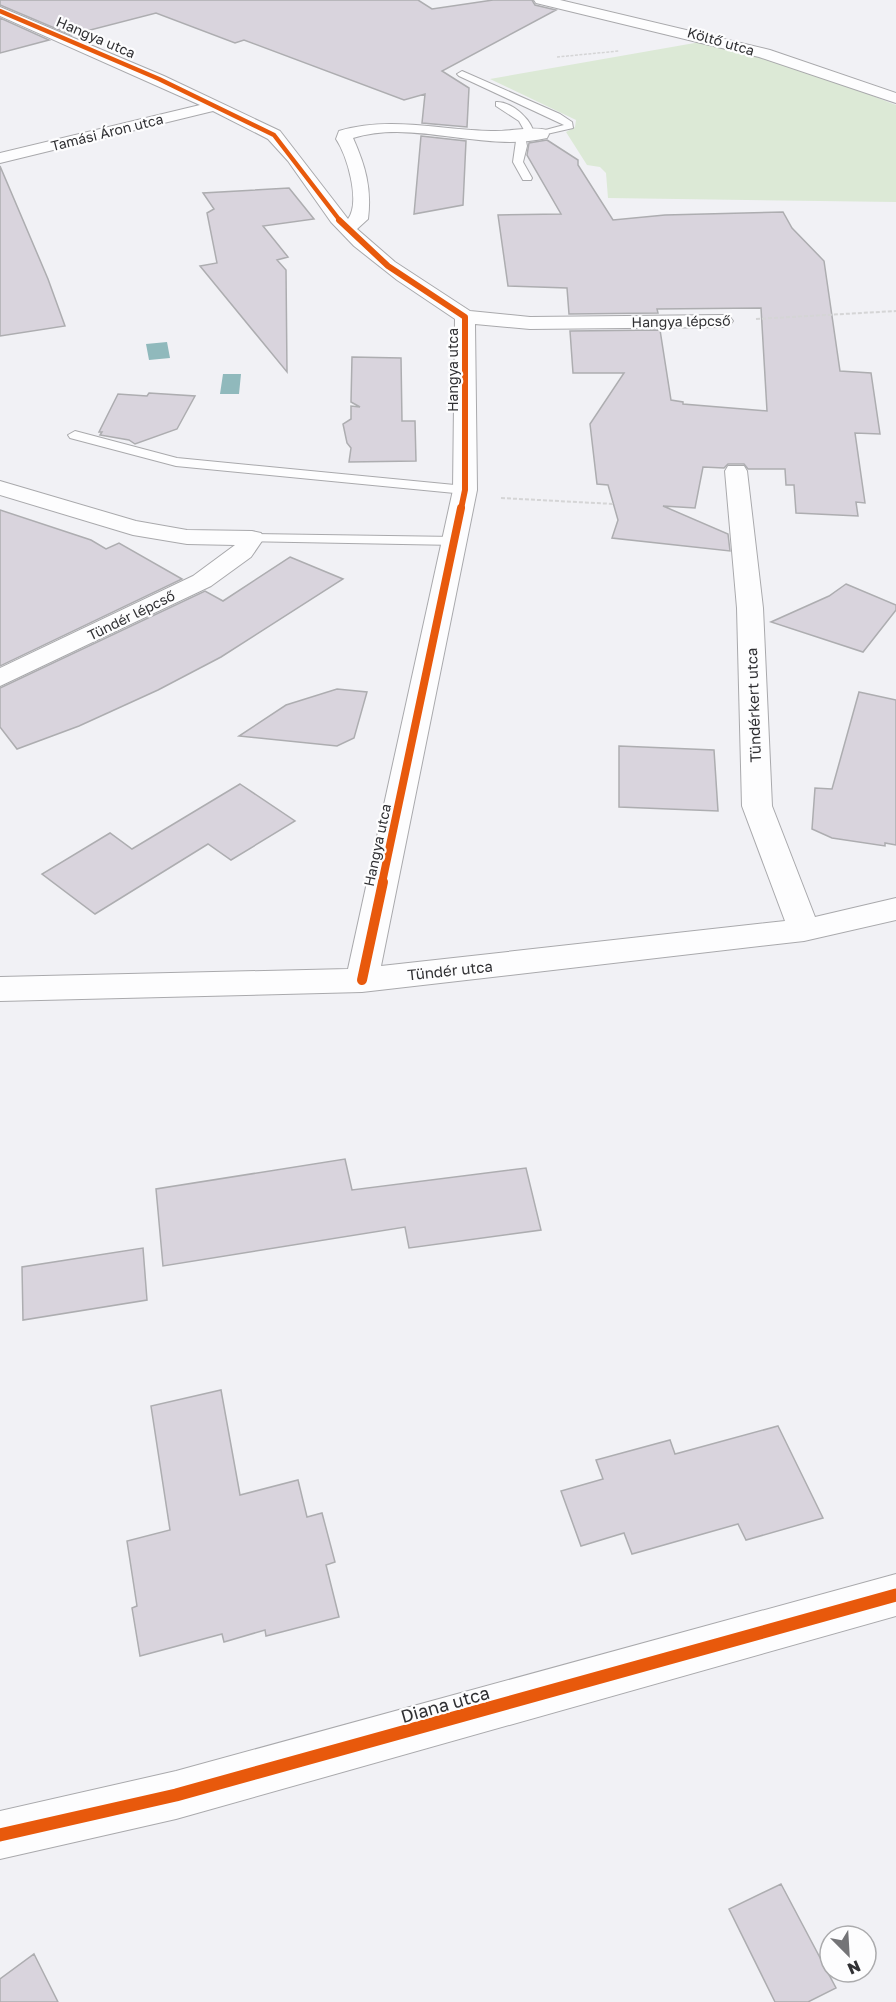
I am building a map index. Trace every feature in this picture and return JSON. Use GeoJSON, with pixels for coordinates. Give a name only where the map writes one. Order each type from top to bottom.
{"type":"FeatureCollection","features":[{"type":"Feature","properties":{"kind":"street","name":"Költő utca"},"geometry":{"type":"LineString","coordinates":[[541,0],[696,34],[818,70],[896,98]]}},
{"type":"Feature","properties":{"kind":"street","name":"Hangya utca"},"geometry":{"type":"LineString","coordinates":[[0,11],[159,79],[274,135],[288,148],[346,228],[375,257],[465,316],[465,493],[362,980]]}},
{"type":"Feature","properties":{"kind":"street","name":"Tamási Áron utca"},"geometry":{"type":"LineString","coordinates":[[0,158],[215,106]]}},
{"type":"Feature","properties":{"kind":"street"},"geometry":{"type":"LineString","coordinates":[[346,228],[359,219],[361,206],[355,158],[344,140],[345,135],[367,129],[484,136],[531,135]]}},
{"type":"Feature","properties":{"kind":"street","name":"Hangya lépcső"},"geometry":{"type":"LineString","coordinates":[[465,316],[530,323],[723,321]]}},
{"type":"Feature","properties":{"kind":"street","name":"Tündérkert utca"},"geometry":{"type":"LineString","coordinates":[[736,471],[750,608],[757,806],[804,930]]}},
{"type":"Feature","properties":{"kind":"street"},"geometry":{"type":"LineString","coordinates":[[0,488],[133,528],[187,537],[252,538]]}},
{"type":"Feature","properties":{"kind":"street","name":"Tündér lépcső"},"geometry":{"type":"LineString","coordinates":[[0,678],[202,581],[242,552],[252,538]]}},
{"type":"Feature","properties":{"kind":"street","name":"Tündér utca"},"geometry":{"type":"LineString","coordinates":[[0,989],[362,980],[804,930],[896,909]]}},
{"type":"Feature","properties":{"kind":"street","name":"Diana utca"},"geometry":{"type":"LineString","coordinates":[[0,1835],[176,1795],[896,1595]]}},
{"type":"Feature","properties":{"kind":"lane"},"geometry":{"type":"LineString","coordinates":[[462,74],[557,116],[569,124],[568,128],[562,131],[531,135],[522,146],[518,162],[527,178]]}},
{"type":"Feature","properties":{"kind":"lane"},"geometry":{"type":"LineString","coordinates":[[499,104],[523,119],[531,135]]}},
{"type":"Feature","properties":{"kind":"lane"},"geometry":{"type":"LineString","coordinates":[[75,435],[176,462],[465,493]]}},
{"type":"Feature","properties":{"kind":"lane"},"geometry":{"type":"LineString","coordinates":[[252,538],[456,541]]}},
{"type":"Feature","properties":{"kind":"path"},"geometry":{"type":"LineString","coordinates":[[465,493],[614,504]]}},
{"type":"Feature","properties":{"kind":"green space"},"geometry":{"type":"Polygon","coordinates":[[[706,41],[827,78],[896,105],[896,202],[608,198],[606,173],[600,167],[587,165],[566,132],[575,127],[576,120],[490,79],[706,41]]]}},
{"type":"Feature","properties":{"kind":"water"},"geometry":{"type":"Polygon","coordinates":[[[167,342],[170,358],[149,360],[146,344],[167,342]]]}},
{"type":"Feature","properties":{"kind":"water"},"geometry":{"type":"Polygon","coordinates":[[[223,374],[241,374],[239,394],[220,394],[223,374]]]}},
{"type":"Feature","properties":{"kind":"building"},"geometry":{"type":"Polygon","coordinates":[[[0,0],[418,0],[432,9],[493,0],[532,0],[535,5],[556,10],[442,71],[469,88],[467,127],[422,123],[425,94],[404,100],[244,40],[235,43],[156,13],[71,35],[0,5],[0,0]]]}},
{"type":"Feature","properties":{"kind":"building"},"geometry":{"type":"Polygon","coordinates":[[[0,18],[49,40],[0,53],[0,18]]]}},
{"type":"Feature","properties":{"kind":"building"},"geometry":{"type":"Polygon","coordinates":[[[421,136],[466,141],[463,205],[414,214],[421,136]]]}},
{"type":"Feature","properties":{"kind":"building"},"geometry":{"type":"Polygon","coordinates":[[[547,140],[578,160],[578,165],[613,220],[665,215],[783,212],[792,228],[824,261],[840,371],[871,373],[880,434],[855,433],[865,503],[856,502],[858,516],[796,513],[794,485],[786,485],[785,469],[748,469],[744,464],[728,464],[724,468],[703,467],[695,508],[663,506],[728,534],[730,551],[612,538],[618,520],[608,485],[597,484],[590,424],[624,373],[573,373],[570,331],[660,330],[671,400],[683,402],[683,404],[767,411],[761,308],[657,309],[658,313],[569,314],[567,288],[508,286],[498,215],[561,214],[527,155],[529,143],[547,140]]]}},
{"type":"Feature","properties":{"kind":"building"},"geometry":{"type":"Polygon","coordinates":[[[0,166],[48,279],[65,326],[0,336],[0,166]]]}},
{"type":"Feature","properties":{"kind":"building"},"geometry":{"type":"Polygon","coordinates":[[[289,188],[314,219],[263,226],[288,257],[277,260],[286,270],[287,372],[200,266],[217,263],[207,213],[214,209],[203,193],[289,188]]]}},
{"type":"Feature","properties":{"kind":"building"},"geometry":{"type":"Polygon","coordinates":[[[352,357],[401,358],[402,421],[415,421],[416,461],[349,462],[351,448],[347,443],[343,424],[351,419],[351,406],[360,407],[351,402],[352,357]]]}},
{"type":"Feature","properties":{"kind":"building"},"geometry":{"type":"Polygon","coordinates":[[[149,393],[195,396],[177,429],[135,444],[129,440],[100,435],[102,432],[99,432],[118,394],[147,396],[149,393]]]}},
{"type":"Feature","properties":{"kind":"building"},"geometry":{"type":"Polygon","coordinates":[[[0,510],[91,540],[106,549],[119,543],[182,579],[0,666],[0,510]]]}},
{"type":"Feature","properties":{"kind":"building"},"geometry":{"type":"Polygon","coordinates":[[[290,557],[343,579],[221,657],[158,690],[79,726],[17,749],[0,727],[0,688],[205,591],[223,601],[290,557]]]}},
{"type":"Feature","properties":{"kind":"building"},"geometry":{"type":"Polygon","coordinates":[[[846,584],[896,605],[896,610],[863,652],[771,622],[829,596],[846,584]]]}},
{"type":"Feature","properties":{"kind":"building"},"geometry":{"type":"Polygon","coordinates":[[[337,689],[367,692],[354,738],[337,746],[239,736],[286,705],[337,689]]]}},
{"type":"Feature","properties":{"kind":"building"},"geometry":{"type":"Polygon","coordinates":[[[859,692],[896,700],[896,845],[885,843],[885,846],[832,838],[812,829],[815,788],[832,789],[859,692]]]}},
{"type":"Feature","properties":{"kind":"building"},"geometry":{"type":"Polygon","coordinates":[[[619,746],[714,750],[718,811],[619,807],[619,746]]]}},
{"type":"Feature","properties":{"kind":"building"},"geometry":{"type":"Polygon","coordinates":[[[240,784],[295,821],[231,860],[208,844],[95,914],[42,874],[110,833],[132,849],[240,784]]]}},
{"type":"Feature","properties":{"kind":"building"},"geometry":{"type":"Polygon","coordinates":[[[345,1159],[352,1190],[526,1168],[541,1230],[409,1248],[405,1227],[163,1266],[156,1189],[345,1159]]]}},
{"type":"Feature","properties":{"kind":"building"},"geometry":{"type":"Polygon","coordinates":[[[143,1248],[147,1300],[23,1320],[22,1267],[143,1248]]]}},
{"type":"Feature","properties":{"kind":"building"},"geometry":{"type":"Polygon","coordinates":[[[221,1390],[240,1495],[298,1480],[307,1517],[322,1513],[335,1562],[326,1565],[339,1617],[266,1636],[265,1630],[224,1642],[222,1634],[140,1656],[132,1608],[137,1606],[127,1541],[170,1530],[151,1406],[221,1390]]]}},
{"type":"Feature","properties":{"kind":"building"},"geometry":{"type":"Polygon","coordinates":[[[778,1426],[823,1518],[746,1540],[738,1524],[632,1554],[624,1533],[581,1546],[561,1491],[603,1479],[596,1460],[670,1440],[675,1454],[778,1426]]]}},
{"type":"Feature","properties":{"kind":"building"},"geometry":{"type":"Polygon","coordinates":[[[781,1884],[818,1954],[818,1984],[834,1984],[836,1988],[808,2002],[775,2002],[729,1909],[781,1884]]]}},
{"type":"Feature","properties":{"kind":"building"},"geometry":{"type":"Polygon","coordinates":[[[34,1954],[58,2002],[0,2002],[0,1979],[34,1954]]]}},
{"type":"Feature","properties":{"kind":"cycle path"},"geometry":{"type":"LineString","coordinates":[[0,11],[159,79],[274,135],[294,157],[337,218],[360,242],[403,276],[465,317],[465,490],[362,980]]}},
{"type":"Feature","properties":{"kind":"cycle path"},"geometry":{"type":"LineString","coordinates":[[0,1835],[176,1795],[896,1595]]}}]}
